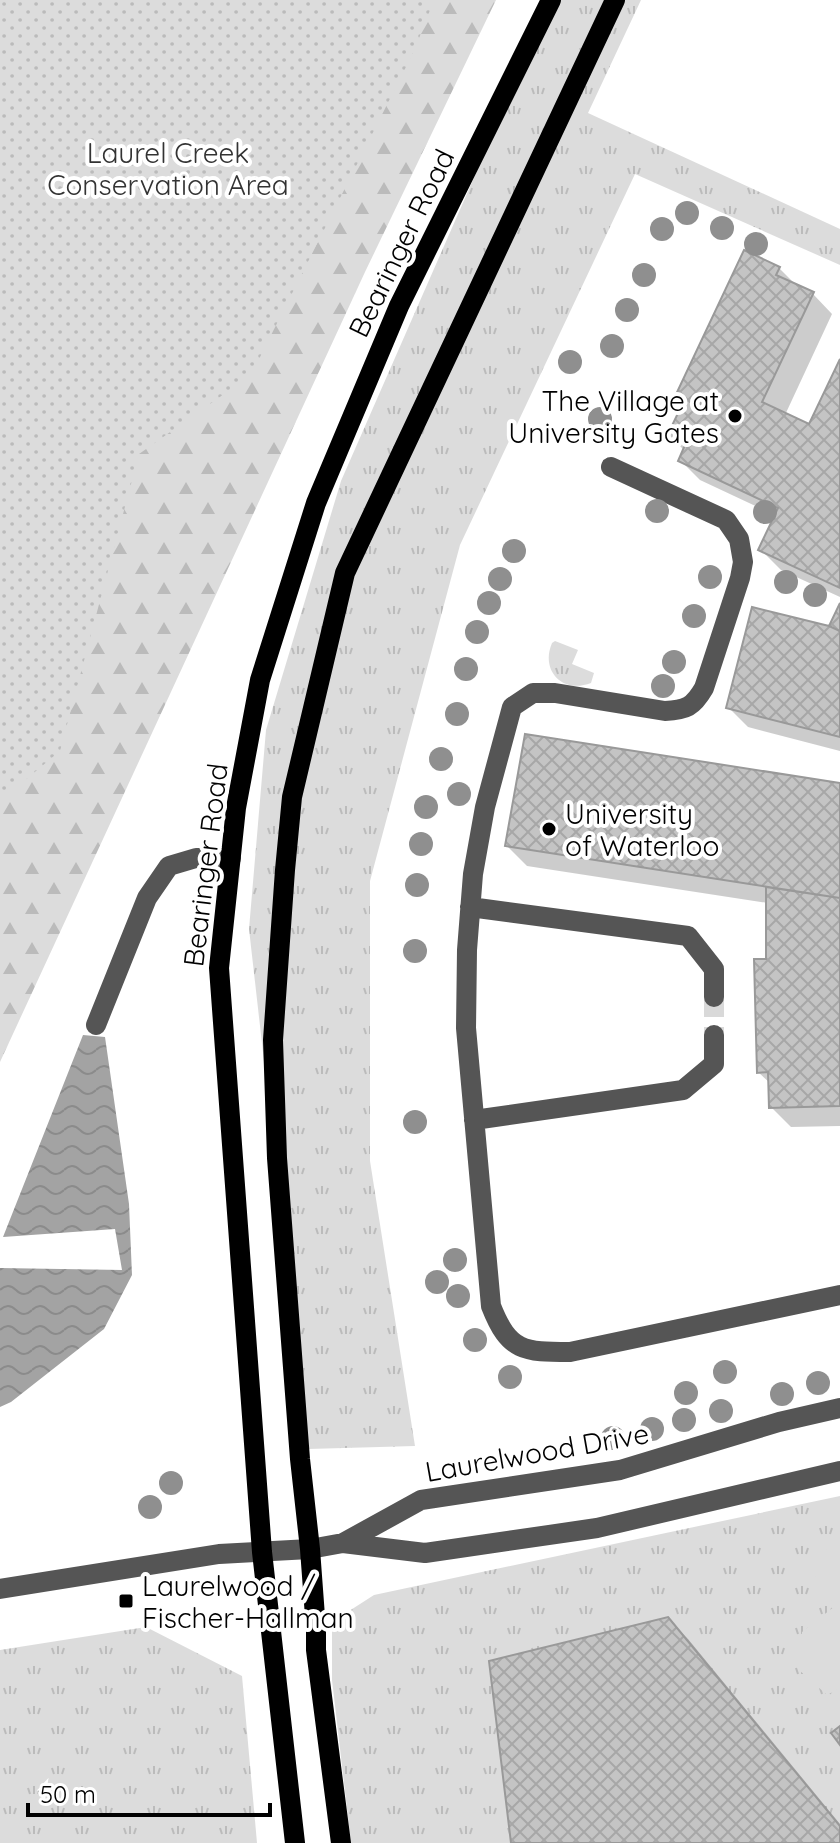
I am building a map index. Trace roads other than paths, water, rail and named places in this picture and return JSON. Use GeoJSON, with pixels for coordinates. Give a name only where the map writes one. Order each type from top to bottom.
{"type":"FeatureCollection","features":[{"type":"Feature","properties":{"kind":"main road","name":"Bearinger Road"},"geometry":{"type":"LineString","coordinates":[[295,1843],[262,1552],[219,968],[236,808],[260,680],[316,503],[399,306],[551,0]]}},
{"type":"Feature","properties":{"kind":"main road"},"geometry":{"type":"LineString","coordinates":[[341,1843],[316,1650],[277,1158],[273,1040],[292,797],[345,573],[615,0]]}},
{"type":"Feature","properties":{"kind":"street"},"geometry":{"type":"LineString","coordinates":[[611,467],[726,520],[739,539],[743,562],[704,688],[697,701],[683,710],[641,708],[555,693],[533,693],[512,707],[485,807],[473,874],[467,950],[466,1028],[491,1306],[505,1335],[525,1350],[570,1352],[840,1295]]}},
{"type":"Feature","properties":{"kind":"street"},"geometry":{"type":"LineString","coordinates":[[96,1025],[147,898],[169,866],[196,858],[231,858]]}},
{"type":"Feature","properties":{"kind":"street"},"geometry":{"type":"LineString","coordinates":[[470,907],[688,936],[714,969],[714,997]]}},
{"type":"Feature","properties":{"kind":"street"},"geometry":{"type":"LineString","coordinates":[[474,1120],[683,1090],[714,1064],[714,1035]]}},
{"type":"Feature","properties":{"kind":"street","name":"Laurelwood Drive"},"geometry":{"type":"LineString","coordinates":[[343,1543],[421,1500],[620,1470],[779,1422],[840,1408]]}},
{"type":"Feature","properties":{"kind":"street","name":"Laurelwood Drive"},"geometry":{"type":"LineString","coordinates":[[0,1589],[219,1554],[310,1549],[343,1543],[425,1553],[597,1528],[840,1471]]}},
{"type":"Feature","properties":{"kind":"water"},"geometry":{"type":"Polygon","coordinates":[[[83,1035],[105,1037],[129,1204],[132,1275],[104,1329],[11,1402],[0,1407],[0,1268],[122,1270],[115,1229],[3,1237],[83,1035]]]}},
{"type":"Feature","properties":{"kind":"tunnel"},"geometry":{"type":"LineString","coordinates":[[714,997],[714,1035]]}},
{"type":"Feature","properties":{"kind":"place","name":"The Village at University Gates"},"geometry":{"type":"Point","coordinates":[735,416]}},
{"type":"Feature","properties":{"kind":"place","name":"University of Waterloo"},"geometry":{"type":"Point","coordinates":[549,829]}},
{"type":"Feature","properties":{"kind":"place","name":"Laurelwood / Fischer-Hallman"},"geometry":{"type":"Point","coordinates":[126,1601]}},
{"type":"Feature","properties":{"kind":"park label","name":"Laurel Creek Conservation Area"},"geometry":{"type":"Point","coordinates":[168,168]}}]}
